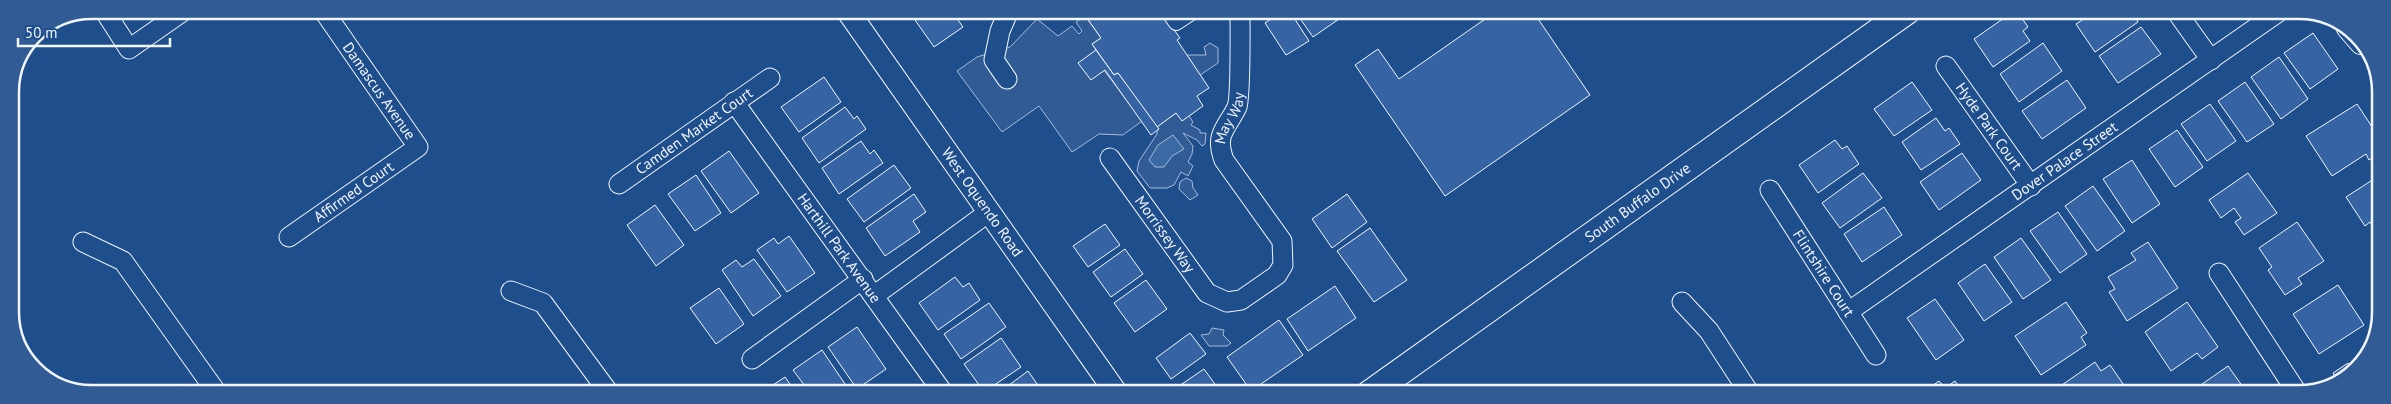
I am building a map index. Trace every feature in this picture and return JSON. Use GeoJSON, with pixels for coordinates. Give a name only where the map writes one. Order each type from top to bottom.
{"type":"FeatureCollection","features":[{"type":"Feature","properties":{"kind":"main road","name":"South Buffalo Drive"},"geometry":{"type":"LineString","coordinates":[[1382,385],[1896,19]]}},
{"type":"Feature","properties":{"kind":"street"},"geometry":{"type":"LineString","coordinates":[[110,19],[129,49],[172,19]]}},
{"type":"Feature","properties":{"kind":"street","name":"Damascus Avenue"},"geometry":{"type":"LineString","coordinates":[[329,19],[418,147]]}},
{"type":"Feature","properties":{"kind":"street","name":"West Oquendo Road"},"geometry":{"type":"LineString","coordinates":[[853,19],[1111,385]]}},
{"type":"Feature","properties":{"kind":"street"},"geometry":{"type":"LineString","coordinates":[[1005,19],[994,60],[1007,79]]}},
{"type":"Feature","properties":{"kind":"street","name":"May Way"},"geometry":{"type":"LineString","coordinates":[[1226,302],[1241,300],[1277,275],[1283,265],[1282,241],[1224,160],[1220,148],[1223,130],[1238,105],[1240,19]]}},
{"type":"Feature","properties":{"kind":"street"},"geometry":{"type":"LineString","coordinates":[[2182,19],[2211,60]]}},
{"type":"Feature","properties":{"kind":"street","name":"Dover Palace Street"},"geometry":{"type":"LineString","coordinates":[[1848,312],[2269,19]]}},
{"type":"Feature","properties":{"kind":"street","name":"Hyde Park Court"},"geometry":{"type":"LineString","coordinates":[[1946,66],[2031,186]]}},
{"type":"Feature","properties":{"kind":"street","name":"Camden Market Court"},"geometry":{"type":"LineString","coordinates":[[619,184],[770,78]]}},
{"type":"Feature","properties":{"kind":"street","name":"Harthill Park Avenue"},"geometry":{"type":"LineString","coordinates":[[734,102],[875,295],[938,385]]}},
{"type":"Feature","properties":{"kind":"street","name":"Affirmed Court"},"geometry":{"type":"LineString","coordinates":[[289,237],[418,147]]}},
{"type":"Feature","properties":{"kind":"street","name":"Morrissey Way"},"geometry":{"type":"LineString","coordinates":[[1110,158],[1207,293],[1226,302]]}},
{"type":"Feature","properties":{"kind":"street","name":"Flintshire Court"},"geometry":{"type":"LineString","coordinates":[[1770,190],[1876,355]]}},
{"type":"Feature","properties":{"kind":"street"},"geometry":{"type":"LineString","coordinates":[[875,295],[989,212]]}},
{"type":"Feature","properties":{"kind":"street"},"geometry":{"type":"LineString","coordinates":[[83,242],[123,261],[211,385]]}},
{"type":"Feature","properties":{"kind":"street"},"geometry":{"type":"LineString","coordinates":[[2218,273],[2292,385]]}},
{"type":"Feature","properties":{"kind":"street"},"geometry":{"type":"LineString","coordinates":[[752,359],[863,279]]}},
{"type":"Feature","properties":{"kind":"street"},"geometry":{"type":"LineString","coordinates":[[511,291],[543,303],[603,385]]}},
{"type":"Feature","properties":{"kind":"street"},"geometry":{"type":"LineString","coordinates":[[1682,302],[1709,331],[1744,385]]}},
{"type":"Feature","properties":{"kind":"shaded area"},"geometry":{"type":"Polygon","coordinates":[[[1037,19],[1058,36],[1072,26],[1079,34],[1082,31],[1076,22],[1080,19],[1087,19],[1101,38],[1092,44],[1096,50],[1092,54],[1142,121],[1123,135],[1099,134],[1072,152],[1039,106],[1002,132],[957,71],[977,57],[1010,47],[1037,19]]]}},
{"type":"Feature","properties":{"kind":"shaded area"},"geometry":{"type":"Polygon","coordinates":[[[1210,43],[1218,48],[1218,63],[1200,75],[1187,55],[1206,55],[1204,47],[1210,43]]]}},
{"type":"Feature","properties":{"kind":"shaded area"},"geometry":{"type":"Polygon","coordinates":[[[1176,113],[1189,116],[1193,122],[1191,125],[1200,130],[1200,133],[1206,133],[1205,144],[1202,146],[1197,140],[1183,133],[1193,146],[1188,162],[1193,166],[1188,176],[1181,172],[1174,185],[1167,188],[1150,188],[1137,171],[1139,161],[1157,134],[1157,127],[1176,113]]]}},
{"type":"Feature","properties":{"kind":"shaded area"},"geometry":{"type":"Polygon","coordinates":[[[1173,135],[1184,149],[1172,156],[1164,167],[1155,167],[1149,160],[1158,145],[1173,135]]]}},
{"type":"Feature","properties":{"kind":"shaded area"},"geometry":{"type":"Polygon","coordinates":[[[1186,178],[1192,181],[1193,188],[1198,195],[1190,200],[1179,189],[1180,182],[1186,178]]]}},
{"type":"Feature","properties":{"kind":"shaded area"},"geometry":{"type":"Polygon","coordinates":[[[1212,328],[1224,330],[1223,335],[1231,343],[1227,346],[1209,346],[1201,335],[1209,334],[1212,328]]]}},
{"type":"Feature","properties":{"kind":"building"},"geometry":{"type":"Polygon","coordinates":[[[914,19],[957,19],[963,27],[934,47],[914,19]]]}},
{"type":"Feature","properties":{"kind":"building"},"geometry":{"type":"Polygon","coordinates":[[[1088,19],[1166,19],[1180,38],[1177,40],[1209,88],[1197,96],[1203,106],[1182,121],[1176,113],[1157,127],[1118,73],[1114,75],[1092,44],[1101,38],[1088,19]]]}},
{"type":"Feature","properties":{"kind":"building"},"geometry":{"type":"Polygon","coordinates":[[[1271,19],[1295,19],[1309,41],[1286,55],[1265,23],[1271,19]]]}},
{"type":"Feature","properties":{"kind":"building"},"geometry":{"type":"Polygon","coordinates":[[[1300,19],[1339,19],[1313,37],[1300,19]]]}},
{"type":"Feature","properties":{"kind":"building"},"geometry":{"type":"Polygon","coordinates":[[[1485,19],[1538,19],[1590,95],[1445,196],[1355,65],[1378,49],[1399,79],[1485,19]]]}},
{"type":"Feature","properties":{"kind":"building"},"geometry":{"type":"Polygon","coordinates":[[[2003,19],[2022,19],[2028,27],[2023,31],[2030,41],[1993,67],[1974,39],[2003,19]]]}},
{"type":"Feature","properties":{"kind":"building"},"geometry":{"type":"Polygon","coordinates":[[[2084,19],[2136,19],[2138,22],[2095,52],[2076,24],[2084,19]]]}},
{"type":"Feature","properties":{"kind":"building"},"geometry":{"type":"Polygon","coordinates":[[[2141,27],[2161,54],[2118,83],[2099,56],[2141,27]]]}},
{"type":"Feature","properties":{"kind":"building"},"geometry":{"type":"Polygon","coordinates":[[[2313,33],[2338,69],[2310,89],[2284,53],[2313,33]]]}},
{"type":"Feature","properties":{"kind":"building"},"geometry":{"type":"Polygon","coordinates":[[[2043,43],[2062,71],[2019,102],[2000,74],[2043,43]]]}},
{"type":"Feature","properties":{"kind":"building"},"geometry":{"type":"Polygon","coordinates":[[[1096,50],[1114,75],[1118,73],[1159,129],[1151,135],[1105,70],[1091,80],[1078,63],[1096,50]]]}},
{"type":"Feature","properties":{"kind":"building"},"geometry":{"type":"Polygon","coordinates":[[[2279,57],[2308,99],[2281,119],[2251,77],[2279,57]]]}},
{"type":"Feature","properties":{"kind":"building"},"geometry":{"type":"Polygon","coordinates":[[[824,77],[841,102],[799,132],[781,107],[824,77]]]}},
{"type":"Feature","properties":{"kind":"building"},"geometry":{"type":"Polygon","coordinates":[[[2067,80],[2086,108],[2042,139],[2022,111],[2067,80]]]}},
{"type":"Feature","properties":{"kind":"building"},"geometry":{"type":"Polygon","coordinates":[[[1912,82],[1932,110],[1894,136],[1874,109],[1912,82]]]}},
{"type":"Feature","properties":{"kind":"building"},"geometry":{"type":"Polygon","coordinates":[[[2245,82],[2274,124],[2247,142],[2218,101],[2245,82]]]}},
{"type":"Feature","properties":{"kind":"building"},"geometry":{"type":"Polygon","coordinates":[[[2210,104],[2236,141],[2207,161],[2181,124],[2210,104]]]}},
{"type":"Feature","properties":{"kind":"building"},"geometry":{"type":"Polygon","coordinates":[[[2357,104],[2372,127],[2372,158],[2369,160],[2366,154],[2332,176],[2306,136],[2357,104]]]}},
{"type":"Feature","properties":{"kind":"building"},"geometry":{"type":"Polygon","coordinates":[[[845,107],[854,119],[857,116],[866,129],[819,163],[802,138],[845,107]]]}},
{"type":"Feature","properties":{"kind":"building"},"geometry":{"type":"Polygon","coordinates":[[[1936,118],[1945,131],[1949,128],[1960,144],[1921,170],[1902,142],[1936,118]]]}},
{"type":"Feature","properties":{"kind":"building"},"geometry":{"type":"Polygon","coordinates":[[[2177,130],[2203,167],[2175,187],[2149,149],[2177,130]]]}},
{"type":"Feature","properties":{"kind":"building"},"geometry":{"type":"Polygon","coordinates":[[[1835,140],[1842,149],[1847,146],[1859,164],[1818,193],[1799,165],[1835,140]]]}},
{"type":"Feature","properties":{"kind":"building"},"geometry":{"type":"Polygon","coordinates":[[[861,141],[870,154],[874,150],[883,163],[839,194],[822,168],[861,141]]]}},
{"type":"Feature","properties":{"kind":"building"},"geometry":{"type":"Polygon","coordinates":[[[729,151],[759,193],[731,213],[701,171],[729,151]]]}},
{"type":"Feature","properties":{"kind":"building"},"geometry":{"type":"Polygon","coordinates":[[[1962,153],[1981,180],[1939,210],[1920,182],[1962,153]]]}},
{"type":"Feature","properties":{"kind":"building"},"geometry":{"type":"Polygon","coordinates":[[[2132,160],[2160,204],[2132,223],[2103,179],[2132,160]]]}},
{"type":"Feature","properties":{"kind":"building"},"geometry":{"type":"Polygon","coordinates":[[[894,165],[911,188],[864,222],[847,199],[894,165]]]}},
{"type":"Feature","properties":{"kind":"building"},"geometry":{"type":"Polygon","coordinates":[[[1863,173],[1882,198],[1840,228],[1822,203],[1863,173]]]}},
{"type":"Feature","properties":{"kind":"building"},"geometry":{"type":"Polygon","coordinates":[[[2248,173],[2277,213],[2244,235],[2235,222],[2241,218],[2234,208],[2221,218],[2209,200],[2248,173]]]}},
{"type":"Feature","properties":{"kind":"building"},"geometry":{"type":"Polygon","coordinates":[[[696,175],[721,213],[695,231],[668,194],[696,175]]]}},
{"type":"Feature","properties":{"kind":"building"},"geometry":{"type":"Polygon","coordinates":[[[2372,180],[2372,225],[2370,222],[2365,226],[2346,197],[2372,180]]]}},
{"type":"Feature","properties":{"kind":"building"},"geometry":{"type":"Polygon","coordinates":[[[2093,186],[2125,231],[2097,251],[2065,206],[2093,186]]]}},
{"type":"Feature","properties":{"kind":"building"},"geometry":{"type":"Polygon","coordinates":[[[914,194],[926,212],[913,221],[920,232],[885,256],[866,228],[914,194]]]}},
{"type":"Feature","properties":{"kind":"building"},"geometry":{"type":"Polygon","coordinates":[[[1347,194],[1367,222],[1332,248],[1312,219],[1347,194]]]}},
{"type":"Feature","properties":{"kind":"building"},"geometry":{"type":"Polygon","coordinates":[[[655,205],[684,245],[656,266],[627,225],[655,205]]]}},
{"type":"Feature","properties":{"kind":"building"},"geometry":{"type":"Polygon","coordinates":[[[1884,207],[1902,235],[1862,262],[1844,234],[1884,207]]]}},
{"type":"Feature","properties":{"kind":"building"},"geometry":{"type":"Polygon","coordinates":[[[2058,212],[2087,254],[2060,273],[2030,231],[2058,212]]]}},
{"type":"Feature","properties":{"kind":"building"},"geometry":{"type":"Polygon","coordinates":[[[2297,222],[2324,261],[2298,278],[2302,284],[2285,295],[2268,270],[2272,267],[2259,248],[2297,222]]]}},
{"type":"Feature","properties":{"kind":"building"},"geometry":{"type":"Polygon","coordinates":[[[1105,224],[1120,245],[1088,267],[1073,246],[1105,224]]]}},
{"type":"Feature","properties":{"kind":"building"},"geometry":{"type":"Polygon","coordinates":[[[1370,228],[1407,280],[1374,302],[1337,251],[1370,228]]]}},
{"type":"Feature","properties":{"kind":"building"},"geometry":{"type":"Polygon","coordinates":[[[789,236],[815,273],[787,292],[757,250],[774,238],[778,244],[789,236]]]}},
{"type":"Feature","properties":{"kind":"building"},"geometry":{"type":"Polygon","coordinates":[[[2021,238],[2051,280],[2023,299],[1994,257],[2021,238]]]}},
{"type":"Feature","properties":{"kind":"building"},"geometry":{"type":"Polygon","coordinates":[[[2148,242],[2178,288],[2127,321],[2109,292],[2115,289],[2108,277],[2136,260],[2131,253],[2148,242]]]}},
{"type":"Feature","properties":{"kind":"building"},"geometry":{"type":"Polygon","coordinates":[[[1125,249],[1143,274],[1111,297],[1093,272],[1125,249]]]}},
{"type":"Feature","properties":{"kind":"building"},"geometry":{"type":"Polygon","coordinates":[[[754,259],[781,296],[753,316],[722,270],[736,260],[742,267],[754,259]]]}},
{"type":"Feature","properties":{"kind":"building"},"geometry":{"type":"Polygon","coordinates":[[[1985,264],[2012,302],[1984,321],[1958,283],[1985,264]]]}},
{"type":"Feature","properties":{"kind":"building"},"geometry":{"type":"Polygon","coordinates":[[[955,277],[963,287],[969,283],[980,300],[938,330],[919,303],[955,277]]]}},
{"type":"Feature","properties":{"kind":"building"},"geometry":{"type":"Polygon","coordinates":[[[1146,280],[1167,309],[1135,332],[1114,303],[1146,280]]]}},
{"type":"Feature","properties":{"kind":"building"},"geometry":{"type":"Polygon","coordinates":[[[2338,285],[2364,325],[2319,354],[2293,314],[2338,285]]]}},
{"type":"Feature","properties":{"kind":"building"},"geometry":{"type":"Polygon","coordinates":[[[1335,286],[1356,318],[1308,351],[1287,319],[1335,286]]]}},
{"type":"Feature","properties":{"kind":"building"},"geometry":{"type":"Polygon","coordinates":[[[719,288],[744,324],[716,344],[690,308],[719,288]]]}},
{"type":"Feature","properties":{"kind":"building"},"geometry":{"type":"Polygon","coordinates":[[[1935,299],[1964,340],[1936,360],[1907,318],[1935,299]]]}},
{"type":"Feature","properties":{"kind":"building"},"geometry":{"type":"Polygon","coordinates":[[[2066,302],[2087,333],[2081,337],[2086,345],[2041,375],[2015,336],[2066,302]]]}},
{"type":"Feature","properties":{"kind":"building"},"geometry":{"type":"Polygon","coordinates":[[[2187,302],[2218,347],[2202,359],[2197,353],[2171,371],[2145,332],[2187,302]]]}},
{"type":"Feature","properties":{"kind":"building"},"geometry":{"type":"Polygon","coordinates":[[[989,303],[1006,327],[961,359],[944,334],[989,303]]]}},
{"type":"Feature","properties":{"kind":"building"},"geometry":{"type":"Polygon","coordinates":[[[1279,320],[1303,355],[1260,385],[1247,385],[1227,357],[1279,320]]]}},
{"type":"Feature","properties":{"kind":"building"},"geometry":{"type":"Polygon","coordinates":[[[857,327],[886,369],[863,385],[854,385],[828,347],[857,327]]]}},
{"type":"Feature","properties":{"kind":"building"},"geometry":{"type":"Polygon","coordinates":[[[1190,333],[1206,354],[1171,379],[1156,358],[1190,333]]]}},
{"type":"Feature","properties":{"kind":"building"},"geometry":{"type":"Polygon","coordinates":[[[1001,338],[1021,367],[994,385],[979,385],[964,364],[1001,338]]]}},
{"type":"Feature","properties":{"kind":"building"},"geometry":{"type":"Polygon","coordinates":[[[822,350],[846,385],[804,385],[793,370],[822,350]]]}},
{"type":"Feature","properties":{"kind":"building"},"geometry":{"type":"Polygon","coordinates":[[[2095,362],[2101,371],[2110,365],[2124,385],[2062,385],[2095,362]]]}},
{"type":"Feature","properties":{"kind":"building"},"geometry":{"type":"Polygon","coordinates":[[[2348,363],[2349,365],[2340,373],[2335,376],[2333,373],[2348,363]]]}},
{"type":"Feature","properties":{"kind":"building"},"geometry":{"type":"Polygon","coordinates":[[[2228,366],[2242,385],[2201,385],[2228,366]]]}},
{"type":"Feature","properties":{"kind":"building"},"geometry":{"type":"Polygon","coordinates":[[[1204,369],[1216,385],[1180,385],[1204,369]]]}},
{"type":"Feature","properties":{"kind":"building"},"geometry":{"type":"Polygon","coordinates":[[[1028,371],[1038,385],[1009,385],[1028,371]]]}},
{"type":"Feature","properties":{"kind":"building"},"geometry":{"type":"Polygon","coordinates":[[[785,377],[790,385],[773,385],[785,377]]]}},
{"type":"Feature","properties":{"kind":"building"},"geometry":{"type":"Polygon","coordinates":[[[1939,381],[1942,385],[1933,385],[1939,381]]]}},
{"type":"Feature","properties":{"kind":"building"},"geometry":{"type":"Polygon","coordinates":[[[1955,381],[1958,385],[1949,385],[1955,381]]]}}]}
